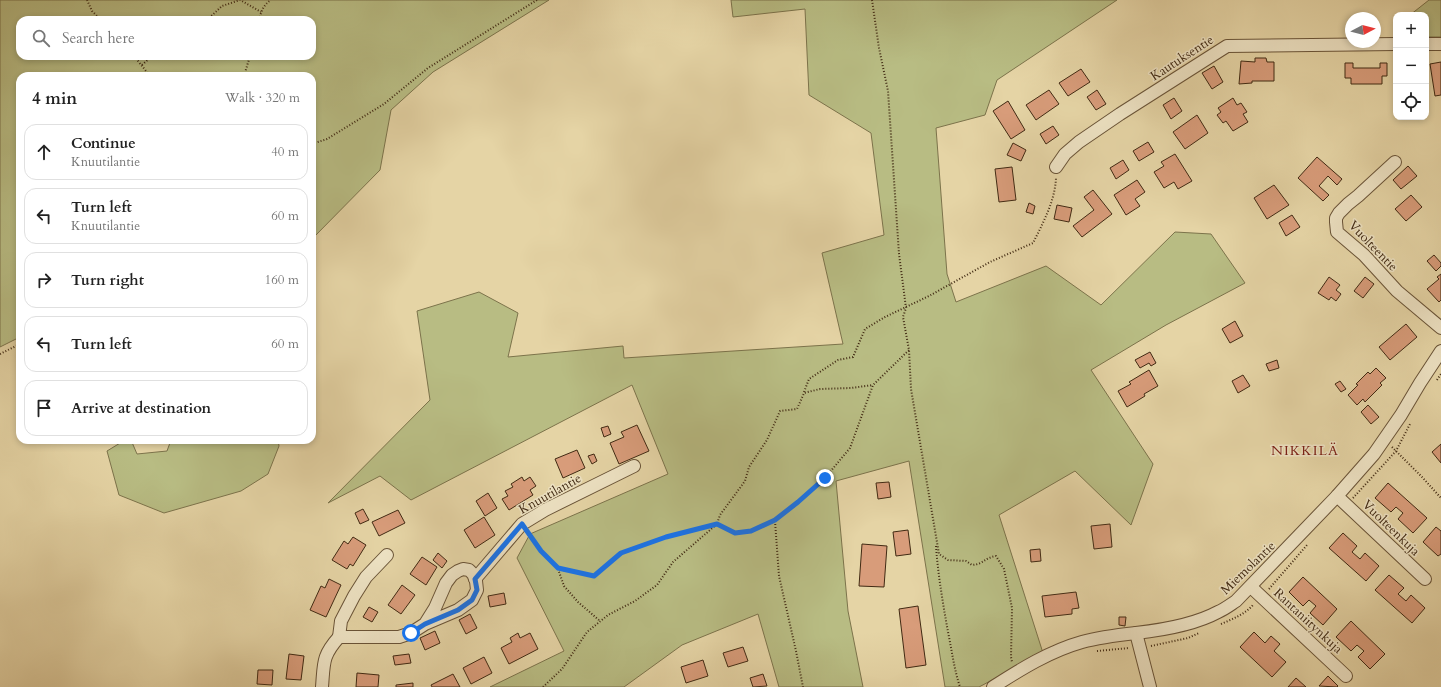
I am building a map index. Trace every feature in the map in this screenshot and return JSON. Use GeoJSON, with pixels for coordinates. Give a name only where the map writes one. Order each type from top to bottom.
{"type":"FeatureCollection","features":[{"type":"Feature","properties":{"kind":"street","name":"Kautuksentie"},"geometry":{"type":"LineString","coordinates":[[1056,167],[1065,154],[1079,142],[1227,46],[1393,44]]}},
{"type":"Feature","properties":{"kind":"street"},"geometry":{"type":"LineString","coordinates":[[1429,44],[1441,44]]}},
{"type":"Feature","properties":{"kind":"street","name":"Vuolteentie"},"geometry":{"type":"LineString","coordinates":[[1395,162],[1340,213],[1336,218],[1337,232],[1364,256],[1397,291],[1441,328]]}},
{"type":"Feature","properties":{"kind":"street","name":"Miemolantie"},"geometry":{"type":"LineString","coordinates":[[993,687],[1016,672],[1056,651],[1102,637],[1156,630],[1203,619],[1219,612],[1236,601],[1342,500],[1384,440],[1441,351]]}},
{"type":"Feature","properties":{"kind":"street","name":"Knuutilantie"},"geometry":{"type":"LineString","coordinates":[[475,579],[522,524],[545,510],[634,466]]}},
{"type":"Feature","properties":{"kind":"street","name":"Vuolteenkuja"},"geometry":{"type":"LineString","coordinates":[[1342,500],[1425,579]]}},
{"type":"Feature","properties":{"kind":"street"},"geometry":{"type":"LineString","coordinates":[[322,687],[324,661],[329,648],[339,637],[341,620],[366,577],[387,555]]}},
{"type":"Feature","properties":{"kind":"street"},"geometry":{"type":"LineString","coordinates":[[339,637],[399,637],[411,633],[425,624],[458,610],[472,600],[477,590],[473,574],[469,570],[463,569],[452,575],[446,583],[435,608],[425,624]]}},
{"type":"Feature","properties":{"kind":"street","name":"Rantaniitynkuja"},"geometry":{"type":"LineString","coordinates":[[1251,587],[1346,676]]}},
{"type":"Feature","properties":{"kind":"street"},"geometry":{"type":"LineString","coordinates":[[1136,633],[1150,687]]}},
{"type":"Feature","properties":{"kind":"path"},"geometry":{"type":"LineString","coordinates":[[87,0],[92,11],[97,16]]}},
{"type":"Feature","properties":{"kind":"path"},"geometry":{"type":"LineString","coordinates":[[211,16],[222,6],[240,0],[261,12]]}},
{"type":"Feature","properties":{"kind":"path"},"geometry":{"type":"LineString","coordinates":[[260,16],[266,3],[271,0]]}},
{"type":"Feature","properties":{"kind":"path"},"geometry":{"type":"LineString","coordinates":[[316,143],[327,139],[384,104],[428,68],[537,0]]}},
{"type":"Feature","properties":{"kind":"path"},"geometry":{"type":"LineString","coordinates":[[872,0],[879,48],[888,91],[899,254],[906,308],[903,317],[910,350],[911,389],[939,554],[948,560],[966,561],[972,565],[980,564],[988,557],[996,556],[1004,569],[1012,608],[1011,657],[1016,672]]}},
{"type":"Feature","properties":{"kind":"path"},"geometry":{"type":"LineString","coordinates":[[138,60],[147,72]]}},
{"type":"Feature","properties":{"kind":"path"},"geometry":{"type":"LineString","coordinates":[[142,65],[148,60]]}},
{"type":"Feature","properties":{"kind":"path"},"geometry":{"type":"LineString","coordinates":[[245,72],[249,60]]}},
{"type":"Feature","properties":{"kind":"path"},"geometry":{"type":"LineString","coordinates":[[543,687],[562,669],[587,632],[608,615],[635,601],[656,585],[673,562],[717,524],[720,515],[745,481],[749,467],[767,440],[780,411],[797,409],[809,379],[838,360],[853,357],[865,329],[990,262],[1033,243],[1056,189],[1056,167]]}},
{"type":"Feature","properties":{"kind":"path"},"geometry":{"type":"LineString","coordinates":[[0,354],[16,346]]}},
{"type":"Feature","properties":{"kind":"path"},"geometry":{"type":"LineString","coordinates":[[558,568],[594,576],[621,553],[666,537],[717,524],[735,533],[751,531],[775,520],[825,478],[850,448],[873,385],[910,350]]}},
{"type":"Feature","properties":{"kind":"path"},"geometry":{"type":"LineString","coordinates":[[1433,386],[1441,374]]}},
{"type":"Feature","properties":{"kind":"path"},"geometry":{"type":"LineString","coordinates":[[804,393],[820,389],[851,388],[873,385]]}},
{"type":"Feature","properties":{"kind":"path"},"geometry":{"type":"LineString","coordinates":[[1342,500],[1396,451],[1410,423]]}},
{"type":"Feature","properties":{"kind":"path"},"geometry":{"type":"LineString","coordinates":[[1384,440],[1441,498]]}},
{"type":"Feature","properties":{"kind":"path"},"geometry":{"type":"LineString","coordinates":[[775,520],[779,576],[803,687]]}},
{"type":"Feature","properties":{"kind":"path"},"geometry":{"type":"LineString","coordinates":[[522,524],[541,551],[558,568],[564,586],[578,602],[600,621]]}},
{"type":"Feature","properties":{"kind":"path"},"geometry":{"type":"LineString","coordinates":[[936,536],[938,568],[955,673],[960,687]]}},
{"type":"Feature","properties":{"kind":"path"},"geometry":{"type":"LineString","coordinates":[[1217,626],[1250,609],[1312,540]]}},
{"type":"Feature","properties":{"kind":"path"},"geometry":{"type":"LineString","coordinates":[[1090,653],[1150,647],[1188,638],[1202,632]]}},
{"type":"Feature","properties":{"kind":"green space"},"geometry":{"type":"Polygon","coordinates":[[[0,0],[549,0],[433,72],[391,110],[380,170],[316,235],[316,72],[16,72],[16,339],[0,347],[0,0]]]}},
{"type":"Feature","properties":{"kind":"green space"},"geometry":{"type":"Polygon","coordinates":[[[731,0],[1117,0],[997,80],[985,115],[936,128],[947,274],[956,302],[1046,266],[1101,305],[1175,232],[1211,234],[1245,283],[1166,325],[1091,370],[1153,464],[1131,525],[1075,471],[999,515],[1043,653],[979,687],[945,687],[909,461],[836,481],[848,611],[863,687],[779,687],[758,614],[682,645],[624,687],[490,687],[564,651],[517,558],[530,534],[668,474],[632,385],[411,500],[380,476],[328,503],[430,400],[417,311],[479,292],[518,313],[508,357],[623,346],[624,358],[843,344],[822,253],[884,235],[871,133],[809,95],[805,9],[733,17],[731,0]]]}},
{"type":"Feature","properties":{"kind":"green space"},"geometry":{"type":"Polygon","coordinates":[[[1429,0],[1441,0],[1441,37],[1429,37],[1429,12],[1414,12],[1429,0]]]}},
{"type":"Feature","properties":{"kind":"green space"},"geometry":{"type":"Polygon","coordinates":[[[118,444],[133,444],[137,454],[167,451],[170,444],[279,444],[279,446],[268,474],[241,491],[164,513],[119,495],[107,451],[118,444]]]}},
{"type":"Feature","properties":{"kind":"building"},"geometry":{"type":"Polygon","coordinates":[[[1255,58],[1266,58],[1267,62],[1274,62],[1274,81],[1252,81],[1252,83],[1239,84],[1241,61],[1255,62],[1255,58]]]}},
{"type":"Feature","properties":{"kind":"building"},"geometry":{"type":"Polygon","coordinates":[[[1441,62],[1441,95],[1435,96],[1430,64],[1441,62]]]}},
{"type":"Feature","properties":{"kind":"building"},"geometry":{"type":"Polygon","coordinates":[[[1345,63],[1353,63],[1353,68],[1380,68],[1380,63],[1387,63],[1387,76],[1382,76],[1382,84],[1351,84],[1351,78],[1345,78],[1345,63]]]}},
{"type":"Feature","properties":{"kind":"building"},"geometry":{"type":"Polygon","coordinates":[[[1214,66],[1223,82],[1212,89],[1202,73],[1214,66]]]}},
{"type":"Feature","properties":{"kind":"building"},"geometry":{"type":"Polygon","coordinates":[[[1081,69],[1090,82],[1068,96],[1059,83],[1081,69]]]}},
{"type":"Feature","properties":{"kind":"building"},"geometry":{"type":"Polygon","coordinates":[[[1049,90],[1059,104],[1036,120],[1026,105],[1049,90]]]}},
{"type":"Feature","properties":{"kind":"building"},"geometry":{"type":"Polygon","coordinates":[[[1097,90],[1106,104],[1096,110],[1087,97],[1097,90]]]}},
{"type":"Feature","properties":{"kind":"building"},"geometry":{"type":"Polygon","coordinates":[[[1174,98],[1182,111],[1171,119],[1163,105],[1174,98]]]}},
{"type":"Feature","properties":{"kind":"building"},"geometry":{"type":"Polygon","coordinates":[[[1233,98],[1237,105],[1241,103],[1247,112],[1243,114],[1248,122],[1233,131],[1226,121],[1223,123],[1217,115],[1221,112],[1218,108],[1233,98]]]}},
{"type":"Feature","properties":{"kind":"building"},"geometry":{"type":"Polygon","coordinates":[[[1008,101],[1025,130],[1011,139],[993,111],[1008,101]]]}},
{"type":"Feature","properties":{"kind":"building"},"geometry":{"type":"Polygon","coordinates":[[[1197,115],[1208,133],[1185,149],[1173,132],[1197,115]]]}},
{"type":"Feature","properties":{"kind":"building"},"geometry":{"type":"Polygon","coordinates":[[[1053,126],[1059,135],[1046,144],[1040,134],[1053,126]]]}},
{"type":"Feature","properties":{"kind":"building"},"geometry":{"type":"Polygon","coordinates":[[[1148,142],[1154,152],[1139,161],[1133,151],[1148,142]]]}},
{"type":"Feature","properties":{"kind":"building"},"geometry":{"type":"Polygon","coordinates":[[[1013,143],[1026,150],[1021,161],[1007,155],[1013,143]]]}},
{"type":"Feature","properties":{"kind":"building"},"geometry":{"type":"Polygon","coordinates":[[[1175,154],[1192,181],[1178,189],[1174,182],[1164,188],[1154,172],[1164,166],[1161,162],[1175,154]]]}},
{"type":"Feature","properties":{"kind":"building"},"geometry":{"type":"Polygon","coordinates":[[[1317,157],[1342,179],[1337,185],[1328,176],[1319,186],[1329,195],[1323,201],[1298,178],[1317,157]]]}},
{"type":"Feature","properties":{"kind":"building"},"geometry":{"type":"Polygon","coordinates":[[[1123,160],[1129,170],[1116,179],[1110,168],[1123,160]]]}},
{"type":"Feature","properties":{"kind":"building"},"geometry":{"type":"Polygon","coordinates":[[[1408,166],[1417,176],[1401,189],[1393,180],[1408,166]]]}},
{"type":"Feature","properties":{"kind":"building"},"geometry":{"type":"Polygon","coordinates":[[[1012,167],[1016,200],[999,202],[995,169],[1012,167]]]}},
{"type":"Feature","properties":{"kind":"building"},"geometry":{"type":"Polygon","coordinates":[[[1137,180],[1145,192],[1135,199],[1140,206],[1126,215],[1114,195],[1137,180]]]}},
{"type":"Feature","properties":{"kind":"building"},"geometry":{"type":"Polygon","coordinates":[[[1274,185],[1289,205],[1267,219],[1254,198],[1274,185]]]}},
{"type":"Feature","properties":{"kind":"building"},"geometry":{"type":"Polygon","coordinates":[[[1093,190],[1112,214],[1082,237],[1073,226],[1094,210],[1084,197],[1093,190]]]}},
{"type":"Feature","properties":{"kind":"building"},"geometry":{"type":"Polygon","coordinates":[[[1411,195],[1422,207],[1406,221],[1395,209],[1411,195]]]}},
{"type":"Feature","properties":{"kind":"building"},"geometry":{"type":"Polygon","coordinates":[[[1029,203],[1035,206],[1033,214],[1026,212],[1029,203]]]}},
{"type":"Feature","properties":{"kind":"building"},"geometry":{"type":"Polygon","coordinates":[[[1057,205],[1072,208],[1069,222],[1054,219],[1057,205]]]}},
{"type":"Feature","properties":{"kind":"building"},"geometry":{"type":"Polygon","coordinates":[[[1292,215],[1300,227],[1286,236],[1279,223],[1292,215]]]}},
{"type":"Feature","properties":{"kind":"building"},"geometry":{"type":"Polygon","coordinates":[[[1434,255],[1441,263],[1441,266],[1436,271],[1427,261],[1434,255]]]}},
{"type":"Feature","properties":{"kind":"building"},"geometry":{"type":"Polygon","coordinates":[[[1441,274],[1441,300],[1439,302],[1427,289],[1439,279],[1437,277],[1441,274]]]}},
{"type":"Feature","properties":{"kind":"building"},"geometry":{"type":"Polygon","coordinates":[[[1329,277],[1340,285],[1336,290],[1341,294],[1336,301],[1331,297],[1329,300],[1318,293],[1329,277]]]}},
{"type":"Feature","properties":{"kind":"building"},"geometry":{"type":"Polygon","coordinates":[[[1365,277],[1374,284],[1363,298],[1354,291],[1365,277]]]}},
{"type":"Feature","properties":{"kind":"building"},"geometry":{"type":"Polygon","coordinates":[[[1235,321],[1243,336],[1230,343],[1222,329],[1235,321]]]}},
{"type":"Feature","properties":{"kind":"building"},"geometry":{"type":"Polygon","coordinates":[[[1406,324],[1417,337],[1390,360],[1379,347],[1406,324]]]}},
{"type":"Feature","properties":{"kind":"building"},"geometry":{"type":"Polygon","coordinates":[[[1150,352],[1156,363],[1151,366],[1149,363],[1140,368],[1135,360],[1150,352]]]}},
{"type":"Feature","properties":{"kind":"building"},"geometry":{"type":"Polygon","coordinates":[[[1277,360],[1279,368],[1269,371],[1266,364],[1277,360]]]}},
{"type":"Feature","properties":{"kind":"building"},"geometry":{"type":"Polygon","coordinates":[[[1376,368],[1386,378],[1380,383],[1382,385],[1365,402],[1363,399],[1357,405],[1348,395],[1368,372],[1370,374],[1376,368]]]}},
{"type":"Feature","properties":{"kind":"building"},"geometry":{"type":"Polygon","coordinates":[[[1149,370],[1158,386],[1144,394],[1145,396],[1127,407],[1118,391],[1131,384],[1129,382],[1149,370]]]}},
{"type":"Feature","properties":{"kind":"building"},"geometry":{"type":"Polygon","coordinates":[[[1243,375],[1250,386],[1238,393],[1232,381],[1243,375]]]}},
{"type":"Feature","properties":{"kind":"building"},"geometry":{"type":"Polygon","coordinates":[[[1340,381],[1346,389],[1341,392],[1335,384],[1340,381]]]}},
{"type":"Feature","properties":{"kind":"building"},"geometry":{"type":"Polygon","coordinates":[[[1368,405],[1379,417],[1371,424],[1361,412],[1368,405]]]}},
{"type":"Feature","properties":{"kind":"building"},"geometry":{"type":"Polygon","coordinates":[[[637,425],[649,451],[619,464],[610,443],[624,437],[621,432],[637,425]]]}},
{"type":"Feature","properties":{"kind":"building"},"geometry":{"type":"Polygon","coordinates":[[[608,426],[611,434],[604,437],[601,428],[608,426]]]}},
{"type":"Feature","properties":{"kind":"building"},"geometry":{"type":"Polygon","coordinates":[[[1441,444],[1441,463],[1432,452],[1441,444]]]}},
{"type":"Feature","properties":{"kind":"building"},"geometry":{"type":"Polygon","coordinates":[[[577,450],[585,468],[563,478],[555,459],[577,450]]]}},
{"type":"Feature","properties":{"kind":"building"},"geometry":{"type":"Polygon","coordinates":[[[594,454],[597,461],[592,464],[588,456],[594,454]]]}},
{"type":"Feature","properties":{"kind":"building"},"geometry":{"type":"Polygon","coordinates":[[[522,477],[524,481],[530,477],[536,486],[530,490],[533,495],[509,510],[502,499],[508,496],[505,491],[513,487],[511,484],[522,477]]]}},
{"type":"Feature","properties":{"kind":"building"},"geometry":{"type":"Polygon","coordinates":[[[889,482],[891,497],[878,499],[876,483],[889,482]]]}},
{"type":"Feature","properties":{"kind":"building"},"geometry":{"type":"Polygon","coordinates":[[[1388,483],[1427,518],[1413,533],[1398,519],[1403,513],[1396,507],[1391,512],[1375,498],[1388,483]]]}},
{"type":"Feature","properties":{"kind":"building"},"geometry":{"type":"Polygon","coordinates":[[[488,493],[497,508],[485,516],[476,501],[488,493]]]}},
{"type":"Feature","properties":{"kind":"building"},"geometry":{"type":"Polygon","coordinates":[[[363,509],[369,520],[360,524],[355,513],[363,509]]]}},
{"type":"Feature","properties":{"kind":"building"},"geometry":{"type":"Polygon","coordinates":[[[398,510],[405,523],[379,536],[372,522],[398,510]]]}},
{"type":"Feature","properties":{"kind":"building"},"geometry":{"type":"Polygon","coordinates":[[[484,517],[495,535],[475,548],[464,530],[484,517]]]}},
{"type":"Feature","properties":{"kind":"building"},"geometry":{"type":"Polygon","coordinates":[[[1110,524],[1112,547],[1094,549],[1091,526],[1110,524]]]}},
{"type":"Feature","properties":{"kind":"building"},"geometry":{"type":"Polygon","coordinates":[[[1436,527],[1441,531],[1441,554],[1438,556],[1423,542],[1436,527]]]}},
{"type":"Feature","properties":{"kind":"building"},"geometry":{"type":"Polygon","coordinates":[[[908,530],[911,554],[896,556],[893,532],[908,530]]]}},
{"type":"Feature","properties":{"kind":"building"},"geometry":{"type":"Polygon","coordinates":[[[1343,533],[1357,546],[1352,552],[1360,559],[1365,553],[1379,566],[1366,581],[1329,548],[1343,533]]]}},
{"type":"Feature","properties":{"kind":"building"},"geometry":{"type":"Polygon","coordinates":[[[353,537],[366,545],[353,566],[350,564],[347,569],[332,560],[344,541],[348,544],[353,537]]]}},
{"type":"Feature","properties":{"kind":"building"},"geometry":{"type":"Polygon","coordinates":[[[862,544],[887,546],[884,587],[859,586],[862,544]]]}},
{"type":"Feature","properties":{"kind":"building"},"geometry":{"type":"Polygon","coordinates":[[[1040,549],[1041,561],[1031,562],[1030,550],[1040,549]]]}},
{"type":"Feature","properties":{"kind":"building"},"geometry":{"type":"Polygon","coordinates":[[[438,553],[447,561],[442,568],[433,560],[438,553]]]}},
{"type":"Feature","properties":{"kind":"building"},"geometry":{"type":"Polygon","coordinates":[[[422,557],[437,567],[426,585],[410,574],[422,557]]]}},
{"type":"Feature","properties":{"kind":"building"},"geometry":{"type":"Polygon","coordinates":[[[1389,575],[1404,588],[1398,594],[1406,601],[1411,595],[1425,608],[1412,623],[1375,590],[1389,575]]]}},
{"type":"Feature","properties":{"kind":"building"},"geometry":{"type":"Polygon","coordinates":[[[1303,577],[1337,609],[1323,625],[1310,613],[1316,606],[1309,600],[1303,606],[1289,592],[1303,577]]]}},
{"type":"Feature","properties":{"kind":"building"},"geometry":{"type":"Polygon","coordinates":[[[329,579],[341,585],[326,617],[310,610],[321,586],[325,588],[329,579]]]}},
{"type":"Feature","properties":{"kind":"building"},"geometry":{"type":"Polygon","coordinates":[[[402,585],[415,595],[401,614],[388,605],[402,585]]]}},
{"type":"Feature","properties":{"kind":"building"},"geometry":{"type":"Polygon","coordinates":[[[1076,592],[1079,608],[1072,609],[1072,614],[1045,617],[1042,596],[1076,592]]]}},
{"type":"Feature","properties":{"kind":"building"},"geometry":{"type":"Polygon","coordinates":[[[504,593],[506,604],[490,607],[488,596],[504,593]]]}},
{"type":"Feature","properties":{"kind":"building"},"geometry":{"type":"Polygon","coordinates":[[[918,606],[926,665],[906,668],[899,609],[918,606]]]}},
{"type":"Feature","properties":{"kind":"building"},"geometry":{"type":"Polygon","coordinates":[[[369,607],[378,612],[372,622],[363,617],[369,607]]]}},
{"type":"Feature","properties":{"kind":"building"},"geometry":{"type":"Polygon","coordinates":[[[470,614],[477,628],[466,634],[459,620],[470,614]]]}},
{"type":"Feature","properties":{"kind":"building"},"geometry":{"type":"Polygon","coordinates":[[[1119,617],[1126,617],[1125,626],[1119,625],[1119,617]]]}},
{"type":"Feature","properties":{"kind":"building"},"geometry":{"type":"Polygon","coordinates":[[[1351,621],[1385,654],[1370,669],[1358,657],[1364,651],[1357,645],[1351,651],[1336,637],[1351,621]]]}},
{"type":"Feature","properties":{"kind":"building"},"geometry":{"type":"Polygon","coordinates":[[[435,631],[440,643],[425,650],[420,638],[435,631]]]}},
{"type":"Feature","properties":{"kind":"building"},"geometry":{"type":"Polygon","coordinates":[[[1254,632],[1265,643],[1271,636],[1280,644],[1274,651],[1286,662],[1272,677],[1240,647],[1254,632]]]}},
{"type":"Feature","properties":{"kind":"building"},"geometry":{"type":"Polygon","coordinates":[[[518,633],[520,638],[530,633],[538,649],[509,664],[501,648],[512,642],[510,638],[518,633]]]}},
{"type":"Feature","properties":{"kind":"building"},"geometry":{"type":"Polygon","coordinates":[[[743,647],[748,661],[728,667],[723,653],[743,647]]]}},
{"type":"Feature","properties":{"kind":"building"},"geometry":{"type":"Polygon","coordinates":[[[289,654],[304,656],[301,680],[286,679],[289,654]]]}},
{"type":"Feature","properties":{"kind":"building"},"geometry":{"type":"Polygon","coordinates":[[[409,654],[411,663],[395,665],[393,656],[409,654]]]}},
{"type":"Feature","properties":{"kind":"building"},"geometry":{"type":"Polygon","coordinates":[[[484,657],[492,673],[471,684],[463,668],[484,657]]]}},
{"type":"Feature","properties":{"kind":"building"},"geometry":{"type":"Polygon","coordinates":[[[703,660],[708,676],[686,683],[681,667],[703,660]]]}},
{"type":"Feature","properties":{"kind":"building"},"geometry":{"type":"Polygon","coordinates":[[[258,670],[273,670],[272,685],[257,684],[258,670]]]}},
{"type":"Feature","properties":{"kind":"building"},"geometry":{"type":"Polygon","coordinates":[[[357,673],[379,675],[378,687],[356,687],[357,673]]]}},
{"type":"Feature","properties":{"kind":"building"},"geometry":{"type":"Polygon","coordinates":[[[453,674],[460,687],[432,687],[431,685],[453,674]]]}},
{"type":"Feature","properties":{"kind":"building"},"geometry":{"type":"Polygon","coordinates":[[[763,674],[767,686],[753,687],[750,678],[763,674]]]}},
{"type":"Feature","properties":{"kind":"building"},"geometry":{"type":"Polygon","coordinates":[[[1328,676],[1338,686],[1337,687],[1319,686],[1328,676]]]}},
{"type":"Feature","properties":{"kind":"building"},"geometry":{"type":"Polygon","coordinates":[[[1296,678],[1306,687],[1288,687],[1296,678]]]}},
{"type":"Feature","properties":{"kind":"building"},"geometry":{"type":"Polygon","coordinates":[[[413,683],[413,687],[396,687],[396,685],[413,683]]]}},
{"type":"Feature","properties":{"kind":"district","name":"NIKKILÄ"},"geometry":{"type":"Point","coordinates":[1305,450]}},
{"type":"Feature","properties":{"kind":"route"},"geometry":{"type":"LineString","coordinates":[[411,633],[425,624],[458,610],[472,600],[477,590],[475,579],[522,524],[541,551],[558,568],[594,576],[621,553],[666,537],[717,524],[735,533],[751,531],[775,520],[825,478]]}}]}
